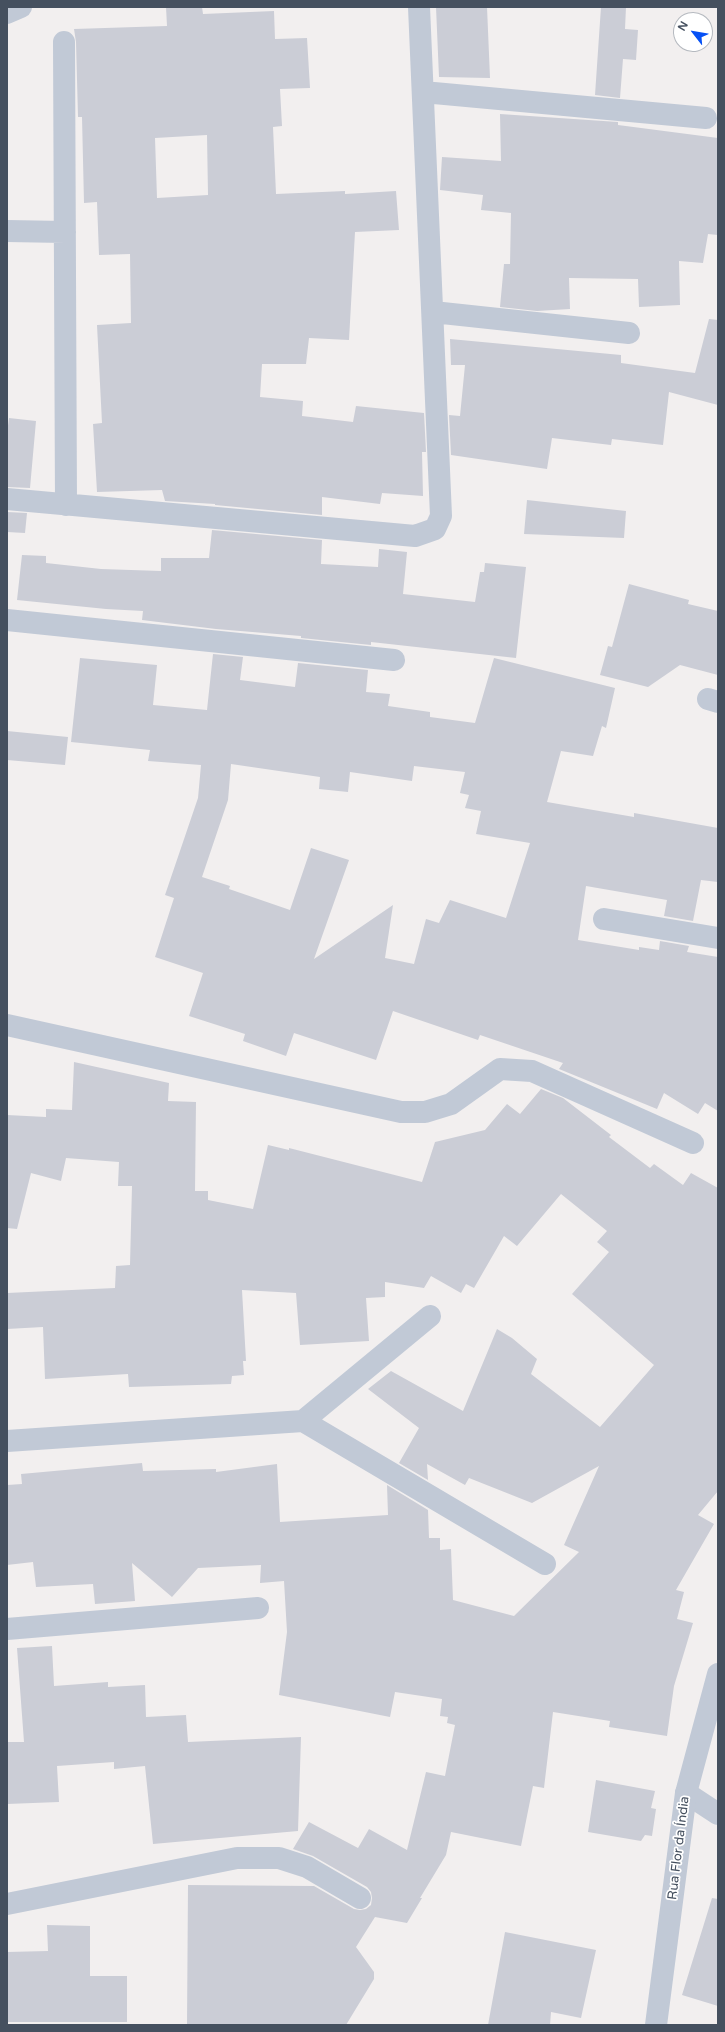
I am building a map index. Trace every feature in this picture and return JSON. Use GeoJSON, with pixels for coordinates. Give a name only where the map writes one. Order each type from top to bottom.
{"type":"FeatureCollection","features":[{"type":"Feature","properties":{"kind":"street"},"geometry":{"type":"LineString","coordinates":[[7,13],[21,7]]}},
{"type":"Feature","properties":{"kind":"street"},"geometry":{"type":"LineString","coordinates":[[7,499],[415,536],[435,529],[441,516],[419,7]]}},
{"type":"Feature","properties":{"kind":"street"},"geometry":{"type":"LineString","coordinates":[[64,42],[66,505]]}},
{"type":"Feature","properties":{"kind":"street"},"geometry":{"type":"LineString","coordinates":[[423,92],[706,118]]}},
{"type":"Feature","properties":{"kind":"street"},"geometry":{"type":"LineString","coordinates":[[7,231],[65,232]]}},
{"type":"Feature","properties":{"kind":"street"},"geometry":{"type":"LineString","coordinates":[[433,312],[629,333]]}},
{"type":"Feature","properties":{"kind":"street"},"geometry":{"type":"LineString","coordinates":[[7,620],[394,660]]}},
{"type":"Feature","properties":{"kind":"street"},"geometry":{"type":"LineString","coordinates":[[604,919],[718,938]]}},
{"type":"Feature","properties":{"kind":"street"},"geometry":{"type":"LineString","coordinates":[[7,1025],[400,1112],[426,1112],[451,1104],[500,1069],[532,1071],[693,1143]]}},
{"type":"Feature","properties":{"kind":"street"},"geometry":{"type":"LineString","coordinates":[[303,1421],[430,1316]]}},
{"type":"Feature","properties":{"kind":"street"},"geometry":{"type":"LineString","coordinates":[[7,1441],[303,1421],[545,1564]]}},
{"type":"Feature","properties":{"kind":"street"},"geometry":{"type":"LineString","coordinates":[[7,1629],[258,1608]]}},
{"type":"Feature","properties":{"kind":"street","name":"Rua Flor da Índia"},"geometry":{"type":"LineString","coordinates":[[656,2025],[686,1793],[718,1674]]}},
{"type":"Feature","properties":{"kind":"street"},"geometry":{"type":"LineString","coordinates":[[686,1793],[718,1814]]}},
{"type":"Feature","properties":{"kind":"street"},"geometry":{"type":"LineString","coordinates":[[7,1904],[238,1858],[280,1858],[307,1868],[360,1898]]}},
{"type":"Feature","properties":{"kind":"building"},"geometry":{"type":"Polygon","coordinates":[[[166,7],[202,7],[203,14],[274,11],[275,39],[307,38],[310,88],[280,89],[282,126],[273,127],[276,194],[345,191],[345,194],[396,191],[399,230],[355,232],[349,340],[309,338],[306,364],[262,364],[260,397],[303,401],[302,416],[353,422],[356,406],[424,413],[426,452],[422,452],[423,496],[382,493],[380,504],[322,497],[322,515],[215,504],[165,501],[162,490],[97,492],[93,424],[102,423],[97,325],[131,323],[130,254],[99,255],[97,202],[84,203],[82,117],[78,117],[76,42],[74,29],[167,26],[166,7]],[[207,135],[155,138],[157,198],[208,195],[207,135]]]}},
{"type":"Feature","properties":{"kind":"building"},"geometry":{"type":"Polygon","coordinates":[[[436,7],[487,7],[490,78],[439,77],[436,7]]]}},
{"type":"Feature","properties":{"kind":"building"},"geometry":{"type":"Polygon","coordinates":[[[601,7],[626,7],[625,29],[638,30],[636,60],[623,59],[620,98],[595,95],[601,7]]]}},
{"type":"Feature","properties":{"kind":"building"},"geometry":{"type":"Polygon","coordinates":[[[500,114],[618,122],[618,125],[718,138],[718,235],[708,234],[703,263],[679,261],[680,305],[639,307],[638,279],[569,278],[570,309],[537,311],[500,307],[504,264],[510,264],[511,213],[481,210],[483,195],[440,190],[442,157],[501,161],[500,114]]]}},
{"type":"Feature","properties":{"kind":"building"},"geometry":{"type":"Polygon","coordinates":[[[709,319],[718,320],[718,405],[669,392],[663,445],[612,439],[611,445],[552,438],[547,469],[451,455],[449,415],[460,416],[465,365],[451,365],[450,339],[621,355],[621,363],[695,373],[709,319]]]}},
{"type":"Feature","properties":{"kind":"building"},"geometry":{"type":"Polygon","coordinates":[[[9,418],[36,421],[30,488],[7,487],[7,433],[9,418]]]}},
{"type":"Feature","properties":{"kind":"building"},"geometry":{"type":"Polygon","coordinates":[[[527,500],[626,511],[624,538],[524,534],[527,500]]]}},
{"type":"Feature","properties":{"kind":"building"},"geometry":{"type":"Polygon","coordinates":[[[7,512],[27,513],[25,533],[7,532],[7,512]]]}},
{"type":"Feature","properties":{"kind":"building"},"geometry":{"type":"Polygon","coordinates":[[[212,530],[322,540],[321,564],[378,567],[379,549],[407,552],[403,594],[475,602],[480,572],[484,572],[485,563],[526,567],[516,658],[371,642],[371,645],[301,638],[301,636],[216,629],[142,620],[143,611],[106,609],[17,600],[22,555],[46,556],[46,563],[101,569],[161,571],[161,558],[209,558],[212,530]]]}},
{"type":"Feature","properties":{"kind":"building"},"geometry":{"type":"Polygon","coordinates":[[[629,584],[689,600],[688,604],[718,611],[718,675],[680,665],[648,687],[600,675],[608,646],[612,647],[629,584]]]}},
{"type":"Feature","properties":{"kind":"building"},"geometry":{"type":"Polygon","coordinates":[[[213,654],[243,657],[240,680],[295,687],[298,663],[368,670],[366,692],[390,694],[388,706],[430,712],[430,717],[475,723],[494,658],[615,688],[606,728],[602,726],[593,756],[561,751],[547,802],[634,817],[634,813],[718,828],[718,882],[701,880],[693,921],[664,916],[667,900],[586,886],[578,940],[639,950],[639,947],[659,950],[660,941],[689,946],[687,952],[718,957],[718,1111],[705,1103],[698,1114],[664,1093],[657,1109],[559,1069],[563,1063],[480,1035],[478,1040],[393,1011],[376,1060],[294,1033],[286,1056],[243,1041],[245,1034],[189,1016],[203,973],[155,957],[174,898],[165,895],[198,798],[201,765],[148,761],[150,750],[71,742],[80,658],[157,665],[153,705],[207,710],[213,654]],[[231,764],[228,800],[202,877],[230,886],[229,889],[290,910],[311,848],[349,860],[314,959],[393,905],[385,958],[414,964],[426,919],[439,923],[450,900],[506,918],[530,843],[476,834],[481,811],[465,808],[469,795],[460,793],[465,772],[414,766],[412,781],[350,772],[348,792],[319,789],[320,777],[231,764]]]}},
{"type":"Feature","properties":{"kind":"building"},"geometry":{"type":"Polygon","coordinates":[[[7,731],[68,737],[65,765],[7,760],[7,731]]]}},
{"type":"Feature","properties":{"kind":"building"},"geometry":{"type":"Polygon","coordinates":[[[74,1062],[169,1083],[168,1101],[196,1102],[195,1191],[208,1191],[208,1200],[253,1209],[268,1145],[289,1150],[289,1148],[422,1182],[435,1142],[485,1130],[507,1104],[520,1114],[541,1089],[563,1098],[611,1135],[609,1137],[650,1168],[654,1164],[683,1185],[691,1173],[718,1188],[718,1491],[698,1515],[714,1524],[676,1590],[684,1592],[677,1619],[693,1623],[674,1686],[667,1736],[609,1727],[610,1721],[553,1712],[544,1788],[533,1786],[521,1846],[451,1832],[446,1855],[407,1923],[375,1917],[356,1947],[374,1972],[374,1979],[346,2025],[187,2025],[188,1885],[314,1886],[354,1909],[366,1909],[371,1905],[372,1898],[371,1892],[367,1887],[313,1856],[293,1849],[309,1822],[358,1848],[369,1829],[407,1850],[426,1772],[445,1776],[455,1725],[447,1723],[448,1717],[440,1716],[442,1699],[395,1692],[390,1717],[279,1695],[287,1632],[284,1581],[260,1583],[261,1565],[198,1568],[172,1597],[132,1563],[135,1601],[95,1604],[93,1584],[36,1587],[33,1562],[7,1565],[7,1485],[22,1484],[21,1474],[142,1463],[143,1471],[216,1469],[216,1472],[277,1464],[280,1522],[388,1515],[387,1485],[428,1510],[429,1538],[440,1538],[440,1550],[451,1549],[453,1600],[514,1616],[579,1552],[564,1545],[599,1466],[532,1503],[469,1478],[465,1485],[427,1464],[428,1480],[399,1463],[419,1428],[368,1389],[391,1371],[463,1411],[497,1329],[512,1338],[537,1359],[531,1374],[600,1427],[654,1365],[572,1294],[609,1252],[597,1242],[607,1231],[561,1194],[517,1246],[504,1236],[474,1288],[466,1284],[461,1293],[431,1276],[424,1288],[385,1282],[385,1297],[366,1298],[369,1341],[300,1345],[296,1293],[242,1290],[246,1361],[243,1361],[244,1375],[232,1376],[231,1384],[129,1387],[128,1374],[45,1379],[43,1327],[7,1329],[7,1293],[115,1288],[116,1266],[130,1265],[132,1186],[118,1186],[119,1162],[66,1158],[61,1181],[31,1173],[17,1229],[7,1228],[7,1115],[46,1117],[46,1109],[72,1110],[74,1062]]]}},
{"type":"Feature","properties":{"kind":"building"},"geometry":{"type":"Polygon","coordinates":[[[52,1646],[54,1686],[108,1682],[108,1687],[145,1685],[146,1717],[186,1715],[188,1742],[301,1737],[298,1831],[153,1844],[145,1766],[114,1769],[114,1762],[57,1766],[59,1802],[7,1804],[7,1742],[24,1742],[17,1648],[52,1646]]]}},
{"type":"Feature","properties":{"kind":"building"},"geometry":{"type":"Polygon","coordinates":[[[596,1780],[655,1791],[651,1808],[656,1809],[652,1836],[645,1835],[641,1841],[588,1832],[596,1780]]]}},
{"type":"Feature","properties":{"kind":"building"},"geometry":{"type":"Polygon","coordinates":[[[712,1898],[718,1899],[718,2006],[682,1995],[712,1898]]]}},
{"type":"Feature","properties":{"kind":"building"},"geometry":{"type":"Polygon","coordinates":[[[47,1925],[90,1926],[90,1976],[127,1976],[127,2022],[7,2022],[7,1952],[48,1951],[47,1925]]]}},
{"type":"Feature","properties":{"kind":"building"},"geometry":{"type":"Polygon","coordinates":[[[505,1932],[596,1950],[581,2018],[551,2012],[550,2025],[488,2025],[505,1932]]]}}]}
